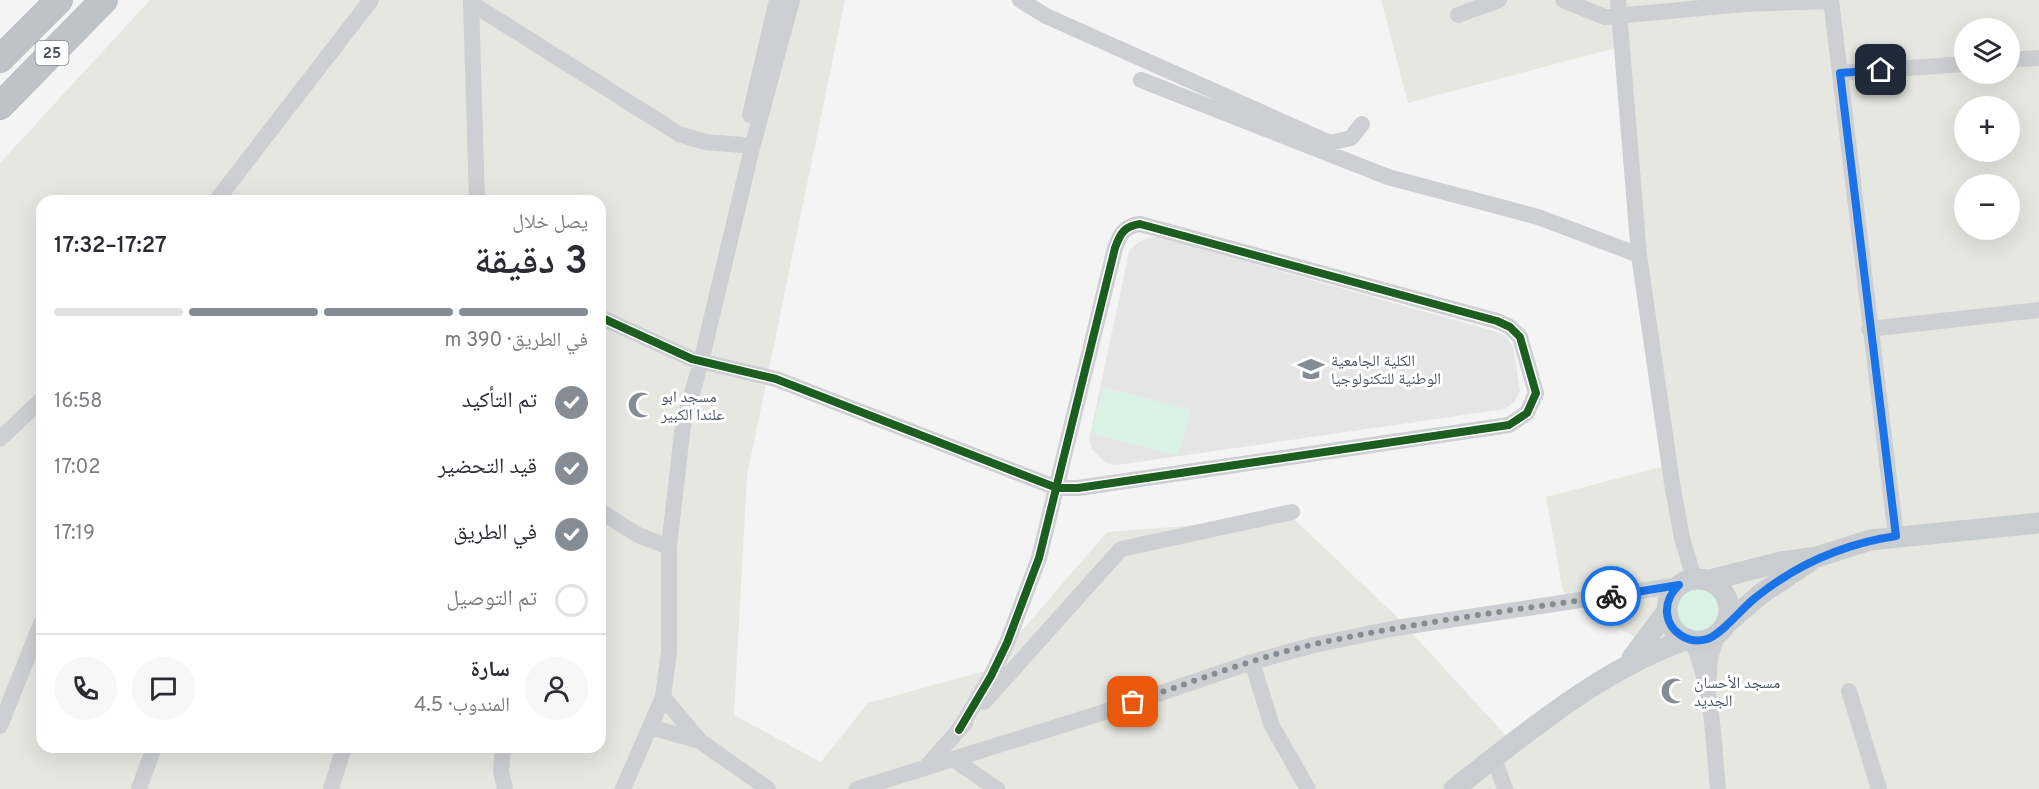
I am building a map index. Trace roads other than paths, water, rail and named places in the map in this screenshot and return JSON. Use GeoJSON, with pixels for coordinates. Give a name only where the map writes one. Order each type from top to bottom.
{"type":"FeatureCollection","features":[{"type":"Feature","properties":{"kind":"highway","name":"25"},"geometry":{"type":"LineString","coordinates":[[0,59],[59,0]]}},
{"type":"Feature","properties":{"kind":"highway","name":"25"},"geometry":{"type":"LineString","coordinates":[[0,106],[104,0]]}},
{"type":"Feature","properties":{"kind":"main road"},"geometry":{"type":"LineString","coordinates":[[1622,669],[1643,647],[1666,611],[1672,592],[1694,581],[1781,562],[1817,557],[1870,540],[2039,523]]}},
{"type":"Feature","properties":{"kind":"main road"},"geometry":{"type":"LineString","coordinates":[[1454,789],[1494,758],[1622,669],[1654,651],[1689,640],[1707,639],[1722,629],[1761,592],[1817,557]]}},
{"type":"Feature","properties":{"kind":"main road"},"geometry":{"type":"LineString","coordinates":[[1694,581],[1720,588],[1727,599],[1729,611],[1722,629]]}},
{"type":"Feature","properties":{"kind":"main road"},"geometry":{"type":"LineString","coordinates":[[1666,611],[1673,628],[1689,640]]}},
{"type":"Feature","properties":{"kind":"street"},"geometry":{"type":"LineString","coordinates":[[221,195],[371,0]]}},
{"type":"Feature","properties":{"kind":"street"},"geometry":{"type":"LineString","coordinates":[[623,789],[663,697],[669,652],[669,547],[674,490],[690,393],[742,145],[777,0]]}},
{"type":"Feature","properties":{"kind":"street"},"geometry":{"type":"LineString","coordinates":[[697,360],[792,0]]}},
{"type":"Feature","properties":{"kind":"street"},"geometry":{"type":"LineString","coordinates":[[1020,0],[1046,16],[1330,143],[1351,138],[1362,124]]}},
{"type":"Feature","properties":{"kind":"street"},"geometry":{"type":"LineString","coordinates":[[1458,15],[1499,0]]}},
{"type":"Feature","properties":{"kind":"street"},"geometry":{"type":"LineString","coordinates":[[1563,0],[1605,17],[1618,8],[1831,0],[1869,329],[1896,536]]}},
{"type":"Feature","properties":{"kind":"street"},"geometry":{"type":"LineString","coordinates":[[471,2],[679,134],[705,142],[742,145]]}},
{"type":"Feature","properties":{"kind":"street"},"geometry":{"type":"LineString","coordinates":[[471,2],[477,195]]}},
{"type":"Feature","properties":{"kind":"street"},"geometry":{"type":"LineString","coordinates":[[856,789],[1114,709],[1252,662],[1314,645],[1396,628],[1694,581],[1682,538],[1672,483],[1639,255],[1618,8]]}},
{"type":"Feature","properties":{"kind":"street"},"geometry":{"type":"LineString","coordinates":[[2020,59],[2039,58]]}},
{"type":"Feature","properties":{"kind":"street"},"geometry":{"type":"LineString","coordinates":[[1840,73],[1954,65]]}},
{"type":"Feature","properties":{"kind":"street"},"geometry":{"type":"LineString","coordinates":[[1141,80],[1377,173],[1538,217],[1639,255]]}},
{"type":"Feature","properties":{"kind":"street"},"geometry":{"type":"LineString","coordinates":[[606,320],[697,360],[776,379],[1057,488],[1078,488],[1509,425],[1527,413],[1536,393],[1520,337],[1510,327],[1497,321],[1140,224],[1129,226],[1120,234],[1115,248],[1057,488],[1039,558],[1016,622],[991,676],[959,730]]}},
{"type":"Feature","properties":{"kind":"street"},"geometry":{"type":"LineString","coordinates":[[1869,329],[2039,310]]}},
{"type":"Feature","properties":{"kind":"street"},"geometry":{"type":"LineString","coordinates":[[0,439],[36,405]]}},
{"type":"Feature","properties":{"kind":"street"},"geometry":{"type":"LineString","coordinates":[[926,767],[1121,549],[1292,512]]}},
{"type":"Feature","properties":{"kind":"street"},"geometry":{"type":"LineString","coordinates":[[606,515],[638,535],[669,547]]}},
{"type":"Feature","properties":{"kind":"street"},"geometry":{"type":"LineString","coordinates":[[1707,690],[1710,658],[1722,629]]}},
{"type":"Feature","properties":{"kind":"street"},"geometry":{"type":"LineString","coordinates":[[0,726],[36,636]]}},
{"type":"Feature","properties":{"kind":"street"},"geometry":{"type":"LineString","coordinates":[[1689,640],[1700,659],[1707,690],[1718,789]]}},
{"type":"Feature","properties":{"kind":"street"},"geometry":{"type":"LineString","coordinates":[[1252,662],[1272,726],[1308,789]]}},
{"type":"Feature","properties":{"kind":"street"},"geometry":{"type":"LineString","coordinates":[[1850,691],[1879,789]]}},
{"type":"Feature","properties":{"kind":"street"},"geometry":{"type":"LineString","coordinates":[[663,697],[700,741],[768,789]]}},
{"type":"Feature","properties":{"kind":"street"},"geometry":{"type":"LineString","coordinates":[[650,727],[700,741]]}},
{"type":"Feature","properties":{"kind":"street"},"geometry":{"type":"LineString","coordinates":[[139,789],[152,753]]}},
{"type":"Feature","properties":{"kind":"street"},"geometry":{"type":"LineString","coordinates":[[331,789],[342,753]]}},
{"type":"Feature","properties":{"kind":"street"},"geometry":{"type":"LineString","coordinates":[[503,753],[501,771],[505,789]]}},
{"type":"Feature","properties":{"kind":"street"},"geometry":{"type":"LineString","coordinates":[[1494,758],[1505,789]]}},
{"type":"Feature","properties":{"kind":"street"},"geometry":{"type":"LineString","coordinates":[[953,759],[997,789]]}},
{"type":"Feature","properties":{"kind":"place","name":"الكلية الجامعية الوطنية للتكنولوجيا"},"geometry":{"type":"Point","coordinates":[1311,369]}},
{"type":"Feature","properties":{"kind":"place","name":"مسجد ابو علندا الكبير"},"geometry":{"type":"Point","coordinates":[641,405]}},
{"type":"Feature","properties":{"kind":"place","name":"مسجد الأحسان الجديد"},"geometry":{"type":"Point","coordinates":[1674,691]}}]}
